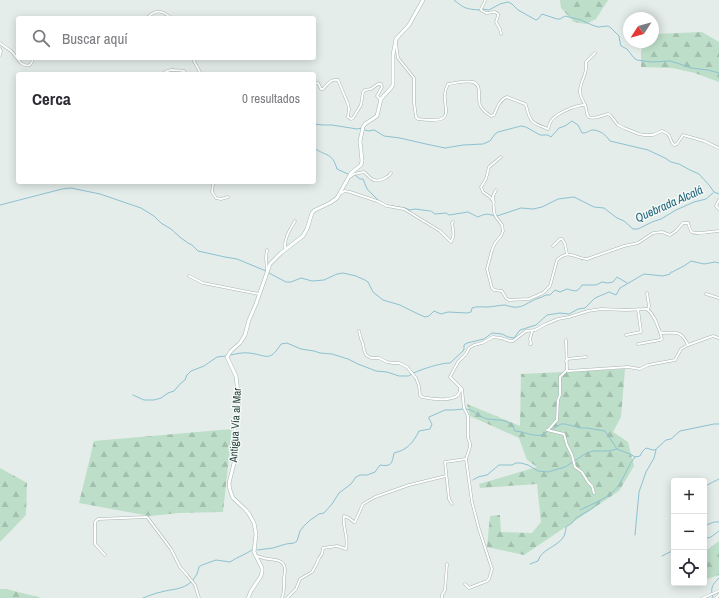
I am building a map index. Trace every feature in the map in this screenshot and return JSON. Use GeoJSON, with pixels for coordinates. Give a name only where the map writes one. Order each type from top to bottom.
{"type":"FeatureCollection","features":[{"type":"Feature","properties":{"kind":"main road"},"geometry":{"type":"LineString","coordinates":[[395,40],[409,26],[423,0]]}},
{"type":"Feature","properties":{"kind":"main road","name":"Antigua Vía al Mar"},"geometry":{"type":"LineString","coordinates":[[248,598],[262,572],[261,565],[254,552],[256,534],[255,526],[249,514],[233,498],[229,484],[235,459],[235,430],[239,402],[236,376],[228,357],[230,351],[240,343],[245,335],[249,320],[270,264],[304,234],[315,210],[337,198],[351,173],[361,165],[360,141],[363,127],[377,116],[382,99],[393,85],[395,40]]}},
{"type":"Feature","properties":{"kind":"street"},"geometry":{"type":"LineString","coordinates":[[485,0],[481,10],[486,13],[495,12],[498,14],[496,22],[501,34]]}},
{"type":"Feature","properties":{"kind":"street"},"geometry":{"type":"LineString","coordinates":[[149,16],[158,11],[164,12],[169,16]]}},
{"type":"Feature","properties":{"kind":"street"},"geometry":{"type":"LineString","coordinates":[[395,40],[398,58],[414,78],[414,102],[416,117],[418,119],[438,120],[444,118],[446,114],[445,93],[448,84],[459,83],[472,82],[476,84],[479,89],[480,106],[491,116],[494,115],[502,99],[507,97],[525,104],[531,121],[548,129],[550,122],[567,109],[585,105]]}},
{"type":"Feature","properties":{"kind":"street"},"geometry":{"type":"LineString","coordinates":[[0,43],[12,51],[16,56]]}},
{"type":"Feature","properties":{"kind":"street"},"geometry":{"type":"LineString","coordinates":[[0,49],[0,54]]}},
{"type":"Feature","properties":{"kind":"street"},"geometry":{"type":"LineString","coordinates":[[595,53],[586,62],[586,70],[581,85],[580,94],[585,105],[587,115],[590,118],[596,118],[608,114],[618,125],[639,134],[653,135],[662,131],[670,135],[674,145],[678,144],[683,135],[704,141],[719,148]]}},
{"type":"Feature","properties":{"kind":"street"},"geometry":{"type":"LineString","coordinates":[[19,60],[26,66],[30,65],[32,60]]}},
{"type":"Feature","properties":{"kind":"street"},"geometry":{"type":"LineString","coordinates":[[194,60],[199,72]]}},
{"type":"Feature","properties":{"kind":"street"},"geometry":{"type":"LineString","coordinates":[[165,72],[171,70],[185,72]]}},
{"type":"Feature","properties":{"kind":"street"},"geometry":{"type":"LineString","coordinates":[[316,84],[318,83],[320,88],[323,88],[331,81],[336,79],[338,80],[348,104],[348,117],[351,119],[361,105],[364,91],[381,84],[382,87],[378,96],[379,99],[382,99]]}},
{"type":"Feature","properties":{"kind":"street"},"geometry":{"type":"LineString","coordinates":[[494,204],[490,197],[483,192],[482,187],[489,167],[501,157]]}},
{"type":"Feature","properties":{"kind":"street"},"geometry":{"type":"LineString","coordinates":[[348,179],[354,174],[364,172],[376,181],[388,178],[391,173]]}},
{"type":"Feature","properties":{"kind":"street"},"geometry":{"type":"LineString","coordinates":[[213,184],[212,192],[216,198],[221,199],[228,197]]}},
{"type":"Feature","properties":{"kind":"street"},"geometry":{"type":"LineString","coordinates":[[496,190],[493,196],[495,215],[502,225],[503,231],[492,250],[487,269],[491,286],[494,290],[502,291],[509,300],[535,297],[547,290],[550,287],[557,260],[567,254],[578,256],[583,259],[587,258],[638,243],[653,233],[662,232],[670,235],[676,232],[683,223],[688,223],[691,231],[694,233],[719,231]]}},
{"type":"Feature","properties":{"kind":"street"},"geometry":{"type":"LineString","coordinates":[[340,193],[345,191],[350,192],[387,206],[404,209],[440,231],[451,242],[454,238],[453,222]]}},
{"type":"Feature","properties":{"kind":"street"},"geometry":{"type":"LineString","coordinates":[[719,200],[716,206],[719,209]]}},
{"type":"Feature","properties":{"kind":"street"},"geometry":{"type":"LineString","coordinates":[[285,250],[284,244],[295,221]]}},
{"type":"Feature","properties":{"kind":"street"},"geometry":{"type":"LineString","coordinates":[[553,246],[562,239],[565,244],[567,254]]}},
{"type":"Feature","properties":{"kind":"street"},"geometry":{"type":"LineString","coordinates":[[267,250],[267,273]]}},
{"type":"Feature","properties":{"kind":"street"},"geometry":{"type":"LineString","coordinates":[[189,276],[203,283],[259,294]]}},
{"type":"Feature","properties":{"kind":"street"},"geometry":{"type":"LineString","coordinates":[[647,293],[649,306],[648,310]]}},
{"type":"Feature","properties":{"kind":"street"},"geometry":{"type":"LineString","coordinates":[[706,294],[719,298]]}},
{"type":"Feature","properties":{"kind":"street"},"geometry":{"type":"LineString","coordinates":[[465,584],[469,588],[487,581],[492,569],[472,502],[466,459],[470,445],[468,437],[468,416],[464,408],[462,390],[451,379],[457,363],[466,354],[470,347],[495,337],[511,341],[515,340],[524,332],[532,331],[558,319],[601,309],[626,310],[645,308],[648,310],[653,316],[662,339],[638,344]]}},
{"type":"Feature","properties":{"kind":"street"},"geometry":{"type":"LineString","coordinates":[[626,335],[641,332],[638,309]]}},
{"type":"Feature","properties":{"kind":"street"},"geometry":{"type":"LineString","coordinates":[[359,331],[366,355],[371,358],[379,358],[387,362],[398,362],[407,367],[418,381],[420,394],[422,397],[448,400],[460,394],[460,387]]}},
{"type":"Feature","properties":{"kind":"street"},"geometry":{"type":"LineString","coordinates":[[530,344],[532,331]]}},
{"type":"Feature","properties":{"kind":"street"},"geometry":{"type":"LineString","coordinates":[[660,332],[662,334],[679,334],[684,337],[688,345]]}},
{"type":"Feature","properties":{"kind":"street"},"geometry":{"type":"LineString","coordinates":[[567,370],[628,367],[640,369],[648,365],[675,360],[681,350],[688,345],[713,336],[719,338]]}},
{"type":"Feature","properties":{"kind":"street"},"geometry":{"type":"LineString","coordinates":[[566,340],[567,370]]}},
{"type":"Feature","properties":{"kind":"street"},"geometry":{"type":"LineString","coordinates":[[566,361],[567,359],[586,357]]}},
{"type":"Feature","properties":{"kind":"street"},"geometry":{"type":"LineString","coordinates":[[567,370],[560,377],[560,395],[558,400],[557,420],[547,430],[564,434],[575,466],[582,472],[592,486],[594,493]]}},
{"type":"Feature","properties":{"kind":"street"},"geometry":{"type":"LineString","coordinates":[[452,504],[448,499],[445,462],[466,459]]}},
{"type":"Feature","properties":{"kind":"street"},"geometry":{"type":"LineString","coordinates":[[287,598],[296,589],[300,579],[312,572],[323,548],[337,546],[346,549],[347,542],[344,529],[344,516],[355,522],[363,504],[375,497],[409,485],[446,476]]}},
{"type":"Feature","properties":{"kind":"street"},"geometry":{"type":"LineString","coordinates":[[106,555],[95,544],[96,520],[147,517],[171,549],[180,567],[195,585],[199,598]]}},
{"type":"Feature","properties":{"kind":"street"},"geometry":{"type":"LineString","coordinates":[[255,555],[266,559],[281,561],[285,568],[285,588],[282,598]]}},
{"type":"Feature","properties":{"kind":"street"},"geometry":{"type":"LineString","coordinates":[[442,598],[447,564]]}},
{"type":"Feature","properties":{"kind":"street"},"geometry":{"type":"LineString","coordinates":[[703,598],[719,591]]}},
{"type":"Feature","properties":{"kind":"street"},"geometry":{"type":"LineString","coordinates":[[716,598],[719,595]]}},
{"type":"Feature","properties":{"kind":"green space"},"geometry":{"type":"Polygon","coordinates":[[[560,0],[608,0],[596,19],[586,24],[574,22],[561,8],[560,0]]]}},
{"type":"Feature","properties":{"kind":"green space"},"geometry":{"type":"Polygon","coordinates":[[[702,32],[719,42],[719,82],[695,73],[672,68],[641,67],[642,48],[659,48],[659,34],[702,32]]]}},
{"type":"Feature","properties":{"kind":"green space"},"geometry":{"type":"Polygon","coordinates":[[[625,369],[621,417],[613,432],[628,442],[634,466],[619,491],[524,555],[487,547],[490,516],[500,515],[501,532],[532,533],[541,522],[537,484],[480,488],[479,484],[537,467],[527,460],[519,438],[470,416],[467,404],[520,426],[521,374],[625,369]]]}},
{"type":"Feature","properties":{"kind":"green space"},"geometry":{"type":"Polygon","coordinates":[[[232,429],[223,512],[179,513],[150,516],[79,503],[94,441],[232,429]]]}},
{"type":"Feature","properties":{"kind":"green space"},"geometry":{"type":"Polygon","coordinates":[[[0,468],[27,483],[26,515],[0,542],[0,468]]]}},
{"type":"Feature","properties":{"kind":"green space"},"geometry":{"type":"Polygon","coordinates":[[[719,541],[719,575],[707,579],[707,550],[719,541]]]}},
{"type":"Feature","properties":{"kind":"green space"},"geometry":{"type":"Polygon","coordinates":[[[0,589],[6,589],[42,598],[0,598],[0,589]]]}},
{"type":"Feature","properties":{"kind":"waterway"},"geometry":{"type":"LineString","coordinates":[[454,0],[466,8],[480,10]]}},
{"type":"Feature","properties":{"kind":"waterway"},"geometry":{"type":"LineString","coordinates":[[482,9],[489,10],[500,4],[508,2],[518,10],[536,20],[542,14],[557,19],[565,16],[581,20],[598,27],[608,26],[619,36],[621,46],[627,49],[637,60],[651,62],[670,61],[691,68],[719,73]]}},
{"type":"Feature","properties":{"kind":"waterway"},"geometry":{"type":"LineString","coordinates":[[365,130],[374,130],[384,136],[445,148],[483,144],[490,141],[498,132],[521,126],[526,127],[540,135],[548,135],[551,137],[559,128],[572,121],[578,125],[582,133],[592,130],[598,131],[605,135],[610,141],[648,150],[671,162],[679,164],[699,174],[714,192],[719,194]]}},
{"type":"Feature","properties":{"kind":"waterway"},"geometry":{"type":"LineString","coordinates":[[316,124],[357,129],[362,128]]}},
{"type":"Feature","properties":{"kind":"waterway","name":"Quebrada Alcalá"},"geometry":{"type":"LineString","coordinates":[[316,149],[331,157],[337,169],[348,174]]}},
{"type":"Feature","properties":{"kind":"waterway","name":"Quebrada Alcalá"},"geometry":{"type":"LineString","coordinates":[[355,175],[360,179],[363,179],[367,189],[378,200],[386,205],[410,210],[415,209],[430,211]]}},
{"type":"Feature","properties":{"kind":"waterway"},"geometry":{"type":"LineString","coordinates":[[0,205],[71,188],[100,194],[141,208],[154,216],[198,251],[237,259],[266,271]]}},
{"type":"Feature","properties":{"kind":"waterway","name":"Quebrada Alcalá"},"geometry":{"type":"LineString","coordinates":[[497,216],[521,208],[533,209],[542,207],[558,199],[574,197],[594,207],[604,208],[617,218],[624,221],[633,229],[638,229],[694,202],[706,199],[713,193]]}},
{"type":"Feature","properties":{"kind":"waterway","name":"Quebrada Alcalá"},"geometry":{"type":"LineString","coordinates":[[431,211],[435,214],[446,213],[449,215],[468,212],[478,217],[486,214],[494,216]]}},
{"type":"Feature","properties":{"kind":"waterway"},"geometry":{"type":"LineString","coordinates":[[230,355],[247,353],[270,356],[281,344],[287,343],[301,349],[332,354],[348,359],[376,371],[387,372],[399,376],[409,376],[412,373],[439,364],[450,363],[463,351],[464,345],[484,339],[492,333],[502,334],[514,338],[520,330],[536,325],[547,315],[560,313],[569,314],[578,309],[585,308],[595,298],[609,292],[616,295],[620,288],[644,274],[663,276],[670,274],[691,261],[704,264],[715,262],[719,263]]}},
{"type":"Feature","properties":{"kind":"waterway"},"geometry":{"type":"LineString","coordinates":[[269,273],[286,282],[291,282],[301,278],[312,281],[324,280],[343,273],[356,276],[368,282],[373,292],[383,300],[400,305],[425,317],[429,316],[434,311],[441,314],[448,312],[467,313],[471,312],[472,308],[476,307],[505,305],[520,307],[546,295],[550,295],[555,290],[560,292],[567,289],[576,291],[582,285],[596,285],[602,282],[613,282],[617,277],[627,283]]}},
{"type":"Feature","properties":{"kind":"waterway"},"geometry":{"type":"LineString","coordinates":[[133,395],[144,400],[161,398],[174,391],[185,380],[191,371],[204,366],[217,357],[226,356]]}},
{"type":"Feature","properties":{"kind":"waterway"},"geometry":{"type":"LineString","coordinates":[[257,550],[273,548],[297,541],[303,527],[319,514],[324,513],[339,493],[351,484],[356,477],[375,472],[380,465],[391,464],[394,453],[403,450],[409,445],[419,431],[430,429],[432,424],[429,417],[445,410],[463,409]]}},
{"type":"Feature","properties":{"kind":"waterway"},"geometry":{"type":"LineString","coordinates":[[465,409],[468,409],[487,419],[505,421],[509,423],[515,431],[532,435],[542,435],[548,431]]}},
{"type":"Feature","properties":{"kind":"waterway"},"geometry":{"type":"LineString","coordinates":[[551,430],[561,424],[565,424],[605,431],[617,449],[635,457],[640,456],[646,448],[655,450],[666,440],[671,439],[680,431],[719,424]]}},
{"type":"Feature","properties":{"kind":"waterway"},"geometry":{"type":"LineString","coordinates":[[473,480],[487,475],[499,465],[521,463],[538,471],[548,472],[565,467],[585,454],[593,451],[609,451],[617,449]]}},
{"type":"Feature","properties":{"kind":"waterway"},"geometry":{"type":"LineString","coordinates":[[635,535],[639,492],[656,450]]}},
{"type":"Feature","properties":{"kind":"waterway"},"geometry":{"type":"LineString","coordinates":[[580,510],[601,500],[615,490],[635,457]]}},
{"type":"Feature","properties":{"kind":"waterway"},"geometry":{"type":"LineString","coordinates":[[707,485],[719,479]]}},
{"type":"Feature","properties":{"kind":"waterway"},"geometry":{"type":"LineString","coordinates":[[530,564],[538,561],[542,554],[558,543],[564,535],[566,527],[576,518],[593,508],[600,500]]}},
{"type":"Feature","properties":{"kind":"waterway"},"geometry":{"type":"LineString","coordinates":[[707,525],[719,522]]}},
{"type":"Feature","properties":{"kind":"waterway"},"geometry":{"type":"LineString","coordinates":[[707,538],[719,531]]}},
{"type":"Feature","properties":{"kind":"waterway"},"geometry":{"type":"LineString","coordinates":[[193,580],[199,567],[202,565],[216,560],[230,562],[252,550]]}},
{"type":"Feature","properties":{"kind":"waterway"},"geometry":{"type":"LineString","coordinates":[[662,556],[671,552]]}},
{"type":"Feature","properties":{"kind":"waterway"},"geometry":{"type":"LineString","coordinates":[[713,598],[712,587],[719,578]]}},
{"type":"Feature","properties":{"kind":"waterway"},"geometry":{"type":"LineString","coordinates":[[143,598],[159,592],[181,588],[191,582]]}}]}
